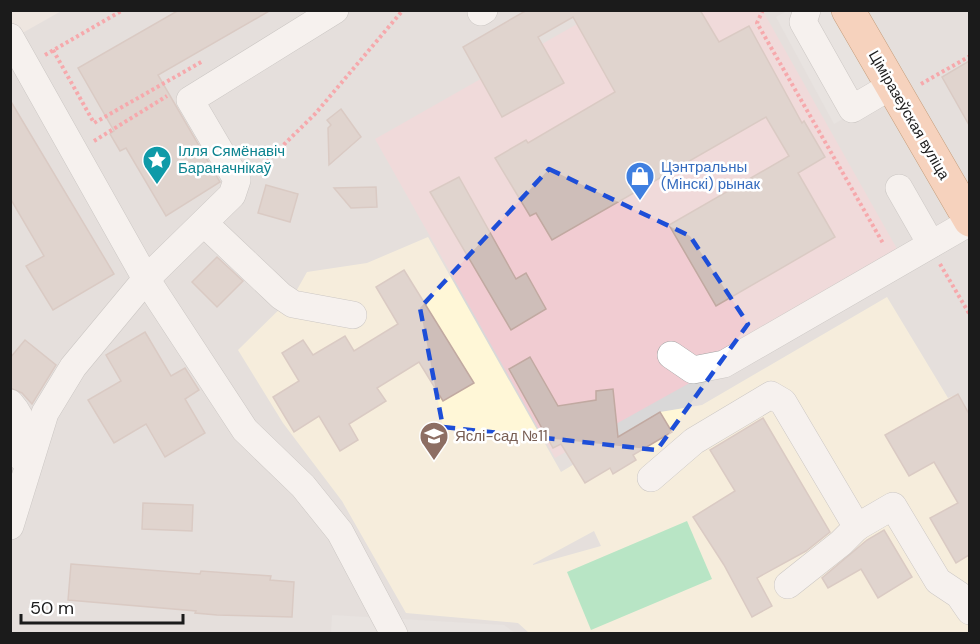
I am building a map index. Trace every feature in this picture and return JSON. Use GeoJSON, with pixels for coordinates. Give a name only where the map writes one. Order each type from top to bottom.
{"type":"FeatureCollection","features":[{"type":"Feature","properties":{"kind":"main road","name":"Ціміразеўская вуліца"},"geometry":{"type":"LineString","coordinates":[[848,10],[904,87],[969,221]]}},
{"type":"Feature","properties":{"kind":"street"},"geometry":{"type":"LineString","coordinates":[[14,518],[45,413],[73,367],[146,279],[205,224],[234,188],[190,100],[335,10]]}},
{"type":"Feature","properties":{"kind":"street"},"geometry":{"type":"LineString","coordinates":[[807,10],[802,22],[852,109],[904,87]]}},
{"type":"Feature","properties":{"kind":"street"},"geometry":{"type":"LineString","coordinates":[[10,37],[146,279],[245,430],[303,486],[339,532],[391,626]]}},
{"type":"Feature","properties":{"kind":"street"},"geometry":{"type":"LineString","coordinates":[[899,188],[921,250]]}},
{"type":"Feature","properties":{"kind":"street"},"geometry":{"type":"LineString","coordinates":[[670,355],[693,370],[724,364],[969,221]]}},
{"type":"Feature","properties":{"kind":"street"},"geometry":{"type":"LineString","coordinates":[[205,224],[281,296],[293,304],[353,315]]}},
{"type":"Feature","properties":{"kind":"street"},"geometry":{"type":"LineString","coordinates":[[651,478],[694,441],[771,395],[783,402],[857,527]]}},
{"type":"Feature","properties":{"kind":"street"},"geometry":{"type":"LineString","coordinates":[[10,403],[21,415],[25,426],[14,491],[14,518]]}},
{"type":"Feature","properties":{"kind":"street"},"geometry":{"type":"LineString","coordinates":[[788,585],[841,543],[857,527],[893,506],[938,581],[959,595],[969,611]]}},
{"type":"Feature","properties":{"kind":"path"},"geometry":{"type":"LineString","coordinates":[[27,65],[123,10]]}},
{"type":"Feature","properties":{"kind":"path"},"geometry":{"type":"LineString","coordinates":[[234,188],[315,114],[403,10]]}},
{"type":"Feature","properties":{"kind":"path"},"geometry":{"type":"LineString","coordinates":[[764,10],[757,23],[890,256],[921,250],[939,261],[969,315]]}},
{"type":"Feature","properties":{"kind":"path"},"geometry":{"type":"LineString","coordinates":[[53,50],[94,123],[208,58]]}},
{"type":"Feature","properties":{"kind":"path"},"geometry":{"type":"LineString","coordinates":[[904,87],[969,56]]}},
{"type":"Feature","properties":{"kind":"path"},"geometry":{"type":"LineString","coordinates":[[76,152],[183,87],[190,100]]}},
{"type":"Feature","properties":{"kind":"highlighted area"},"geometry":{"type":"Polygon","coordinates":[[[549,169],[690,236],[748,324],[657,450],[443,427],[420,308],[549,169]]]}},
{"type":"Feature","properties":{"kind":"shaded area"},"geometry":{"type":"Polygon","coordinates":[[[63,10],[969,11],[969,633],[11,633],[10,40],[63,10]]]}},
{"type":"Feature","properties":{"kind":"shaded area","name":"Цэнтральны (Мінскі) рынак"},"geometry":{"type":"Polygon","coordinates":[[[600,11],[763,11],[905,263],[555,458],[375,139],[600,11]]]}},
{"type":"Feature","properties":{"kind":"shaded area"},"geometry":{"type":"Polygon","coordinates":[[[787,11],[830,11],[879,98],[834,124],[776,17],[787,11]]]}},
{"type":"Feature","properties":{"kind":"shaded area"},"geometry":{"type":"Polygon","coordinates":[[[428,237],[561,472],[660,412],[702,405],[887,297],[948,398],[958,394],[969,414],[969,633],[539,634],[528,632],[518,623],[406,613],[342,501],[283,423],[238,350],[294,295],[307,272],[367,263],[428,237]],[[594,531],[533,565],[601,546],[594,531]]]}},
{"type":"Feature","properties":{"kind":"shaded area"},"geometry":{"type":"Polygon","coordinates":[[[332,615],[504,625],[515,633],[331,634],[332,615]]]}},
{"type":"Feature","properties":{"kind":"green space"},"geometry":{"type":"Polygon","coordinates":[[[687,521],[712,579],[591,630],[567,572],[687,521]]]}},
{"type":"Feature","properties":{"kind":"building"},"geometry":{"type":"Polygon","coordinates":[[[179,10],[271,10],[158,75],[220,182],[166,216],[126,148],[120,151],[110,134],[114,131],[78,68],[179,10]]]}},
{"type":"Feature","properties":{"kind":"building"},"geometry":{"type":"Polygon","coordinates":[[[527,10],[700,10],[719,42],[749,26],[802,123],[804,121],[825,157],[798,173],[835,237],[716,306],[669,225],[789,156],[766,117],[552,240],[536,213],[530,216],[495,158],[526,140],[528,143],[615,92],[573,17],[538,37],[564,83],[502,117],[463,47],[527,10]]]}},
{"type":"Feature","properties":{"kind":"building"},"geometry":{"type":"Polygon","coordinates":[[[969,61],[969,125],[942,77],[969,61]]]}},
{"type":"Feature","properties":{"kind":"building"},"geometry":{"type":"Polygon","coordinates":[[[10,100],[114,274],[53,310],[26,266],[44,256],[10,198],[10,100]]]}},
{"type":"Feature","properties":{"kind":"building"},"geometry":{"type":"Polygon","coordinates":[[[341,109],[361,137],[329,165],[328,128],[331,125],[327,120],[341,109]]]}},
{"type":"Feature","properties":{"kind":"building"},"geometry":{"type":"Polygon","coordinates":[[[459,177],[516,279],[526,273],[546,309],[511,330],[430,192],[459,177]]]}},
{"type":"Feature","properties":{"kind":"building"},"geometry":{"type":"Polygon","coordinates":[[[266,185],[298,194],[290,222],[258,213],[266,185]]]}},
{"type":"Feature","properties":{"kind":"building"},"geometry":{"type":"Polygon","coordinates":[[[376,187],[377,207],[351,208],[334,188],[376,187]]]}},
{"type":"Feature","properties":{"kind":"building"},"geometry":{"type":"Polygon","coordinates":[[[217,257],[243,281],[217,307],[192,282],[217,257]]]}},
{"type":"Feature","properties":{"kind":"building"},"geometry":{"type":"Polygon","coordinates":[[[404,270],[474,383],[443,401],[419,362],[377,388],[386,401],[349,424],[358,440],[340,451],[319,416],[294,432],[273,397],[299,381],[282,353],[303,340],[313,355],[345,336],[354,351],[398,324],[376,287],[404,270]]]}},
{"type":"Feature","properties":{"kind":"building"},"geometry":{"type":"Polygon","coordinates":[[[145,332],[171,376],[185,368],[199,390],[185,399],[205,433],[165,457],[146,424],[114,443],[88,400],[121,381],[106,355],[145,332]]]}},
{"type":"Feature","properties":{"kind":"building"},"geometry":{"type":"Polygon","coordinates":[[[25,340],[56,365],[32,404],[22,393],[10,388],[10,358],[25,340]]]}},
{"type":"Feature","properties":{"kind":"building"},"geometry":{"type":"Polygon","coordinates":[[[530,357],[558,406],[596,400],[596,391],[613,389],[618,437],[660,412],[672,432],[633,455],[636,460],[613,474],[610,468],[585,483],[561,444],[553,448],[509,369],[530,357]]]}},
{"type":"Feature","properties":{"kind":"building"},"geometry":{"type":"Polygon","coordinates":[[[958,394],[969,414],[969,555],[956,563],[930,518],[958,503],[934,462],[909,476],[885,435],[958,394]]]}},
{"type":"Feature","properties":{"kind":"building"},"geometry":{"type":"Polygon","coordinates":[[[763,418],[830,532],[806,551],[757,578],[772,606],[752,617],[724,565],[693,517],[735,491],[710,450],[763,418]]]}},
{"type":"Feature","properties":{"kind":"building"},"geometry":{"type":"Polygon","coordinates":[[[143,503],[193,505],[192,531],[142,529],[143,503]]]}},
{"type":"Feature","properties":{"kind":"building"},"geometry":{"type":"Polygon","coordinates":[[[884,530],[912,577],[878,598],[861,569],[828,588],[822,578],[867,540],[884,530]]]}},
{"type":"Feature","properties":{"kind":"building"},"geometry":{"type":"Polygon","coordinates":[[[71,564],[200,574],[201,571],[271,576],[270,580],[294,582],[292,617],[217,615],[195,613],[196,611],[68,600],[71,564]]]}},
{"type":"Feature","properties":{"kind":"place","name":"Ілля Сямёнавіч Бараначнікаў"},"geometry":{"type":"Point","coordinates":[157,186]}},
{"type":"Feature","properties":{"kind":"place","name":"Цэнтральны (Мінскі) рынак"},"geometry":{"type":"Point","coordinates":[640,202]}},
{"type":"Feature","properties":{"kind":"place","name":"Яслі-сад №11"},"geometry":{"type":"Point","coordinates":[434,462]}}]}
